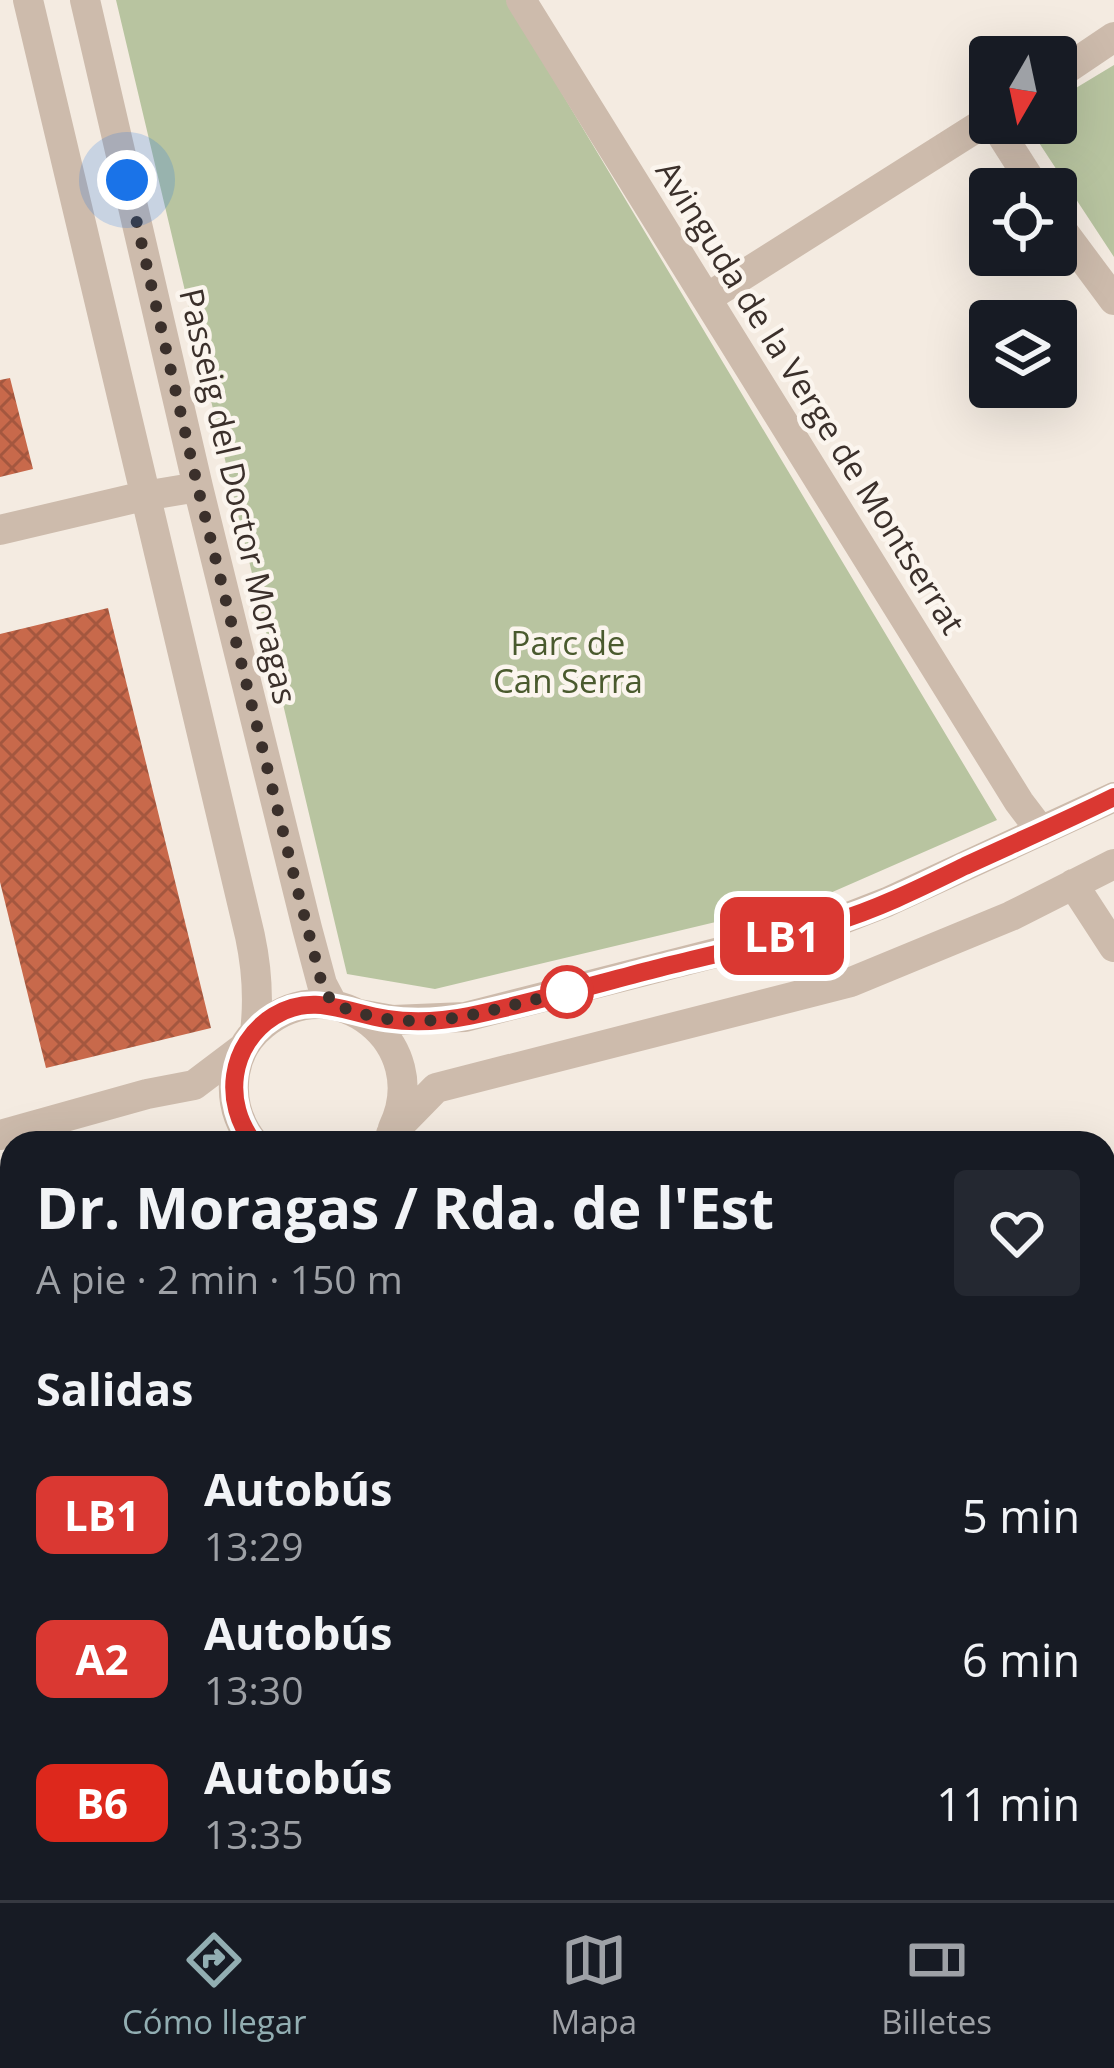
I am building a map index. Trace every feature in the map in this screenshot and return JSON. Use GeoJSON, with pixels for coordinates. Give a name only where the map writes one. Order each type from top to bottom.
{"type":"FeatureCollection","features":[{"type":"Feature","properties":{"kind":"street"},"geometry":{"type":"LineString","coordinates":[[28,0],[254,952],[258,1002],[249,1040],[237,1062],[233,1093],[246,1131]]}},
{"type":"Feature","properties":{"kind":"street","name":"Passeig del Doctor Moragas"},"geometry":{"type":"LineString","coordinates":[[85,0],[198,488],[322,984],[346,1010],[385,1036],[400,1067],[403,1101],[390,1131]]}},
{"type":"Feature","properties":{"kind":"street","name":"Avinguda de la Verge de Montserrat"},"geometry":{"type":"LineString","coordinates":[[521,0],[1041,831]]}},
{"type":"Feature","properties":{"kind":"street"},"geometry":{"type":"LineString","coordinates":[[1077,62],[1114,37]]}},
{"type":"Feature","properties":{"kind":"street"},"geometry":{"type":"LineString","coordinates":[[707,298],[969,135]]}},
{"type":"Feature","properties":{"kind":"street"},"geometry":{"type":"LineString","coordinates":[[1077,250],[1114,300]]}},
{"type":"Feature","properties":{"kind":"street"},"geometry":{"type":"LineString","coordinates":[[0,530],[198,488]]}},
{"type":"Feature","properties":{"kind":"street"},"geometry":{"type":"LineString","coordinates":[[14,1131],[194,1085],[276,1015],[304,1004],[393,1020],[465,1017],[833,923],[1114,796]]}},
{"type":"Feature","properties":{"kind":"street"},"geometry":{"type":"LineString","coordinates":[[394,1131],[436,1088],[851,982],[1011,916],[1114,864]]}},
{"type":"Feature","properties":{"kind":"street"},"geometry":{"type":"LineString","coordinates":[[1073,884],[1114,947]]}},
{"type":"Feature","properties":{"kind":"green space","name":"Parc de Can Serra"},"geometry":{"type":"Polygon","coordinates":[[[116,0],[506,0],[997,820],[821,897],[435,989],[347,974],[116,0]]]}},
{"type":"Feature","properties":{"kind":"green space"},"geometry":{"type":"Polygon","coordinates":[[[1114,65],[1114,257],[1077,201],[1077,168],[1056,168],[1040,144],[1077,144],[1077,87],[1114,65]]]}},
{"type":"Feature","properties":{"kind":"building"},"geometry":{"type":"Polygon","coordinates":[[[10,378],[33,469],[0,477],[0,380],[10,378]]]}},
{"type":"Feature","properties":{"kind":"building"},"geometry":{"type":"Polygon","coordinates":[[[108,608],[211,1028],[46,1068],[0,882],[0,634],[108,608]]]}},
{"type":"Feature","properties":{"kind":"bus line","name":"LB1"},"geometry":{"type":"LineString","coordinates":[[246,1131],[233,1093],[237,1062],[255,1032],[290,1008],[333,1005],[393,1020],[465,1017],[610,981],[833,923],[1114,797]]}},
{"type":"Feature","properties":{"kind":"route"},"geometry":{"type":"LineString","coordinates":[[127,180],[296,884],[322,984],[333,1005],[393,1020],[425,1020],[465,1017],[567,992]]}}]}
